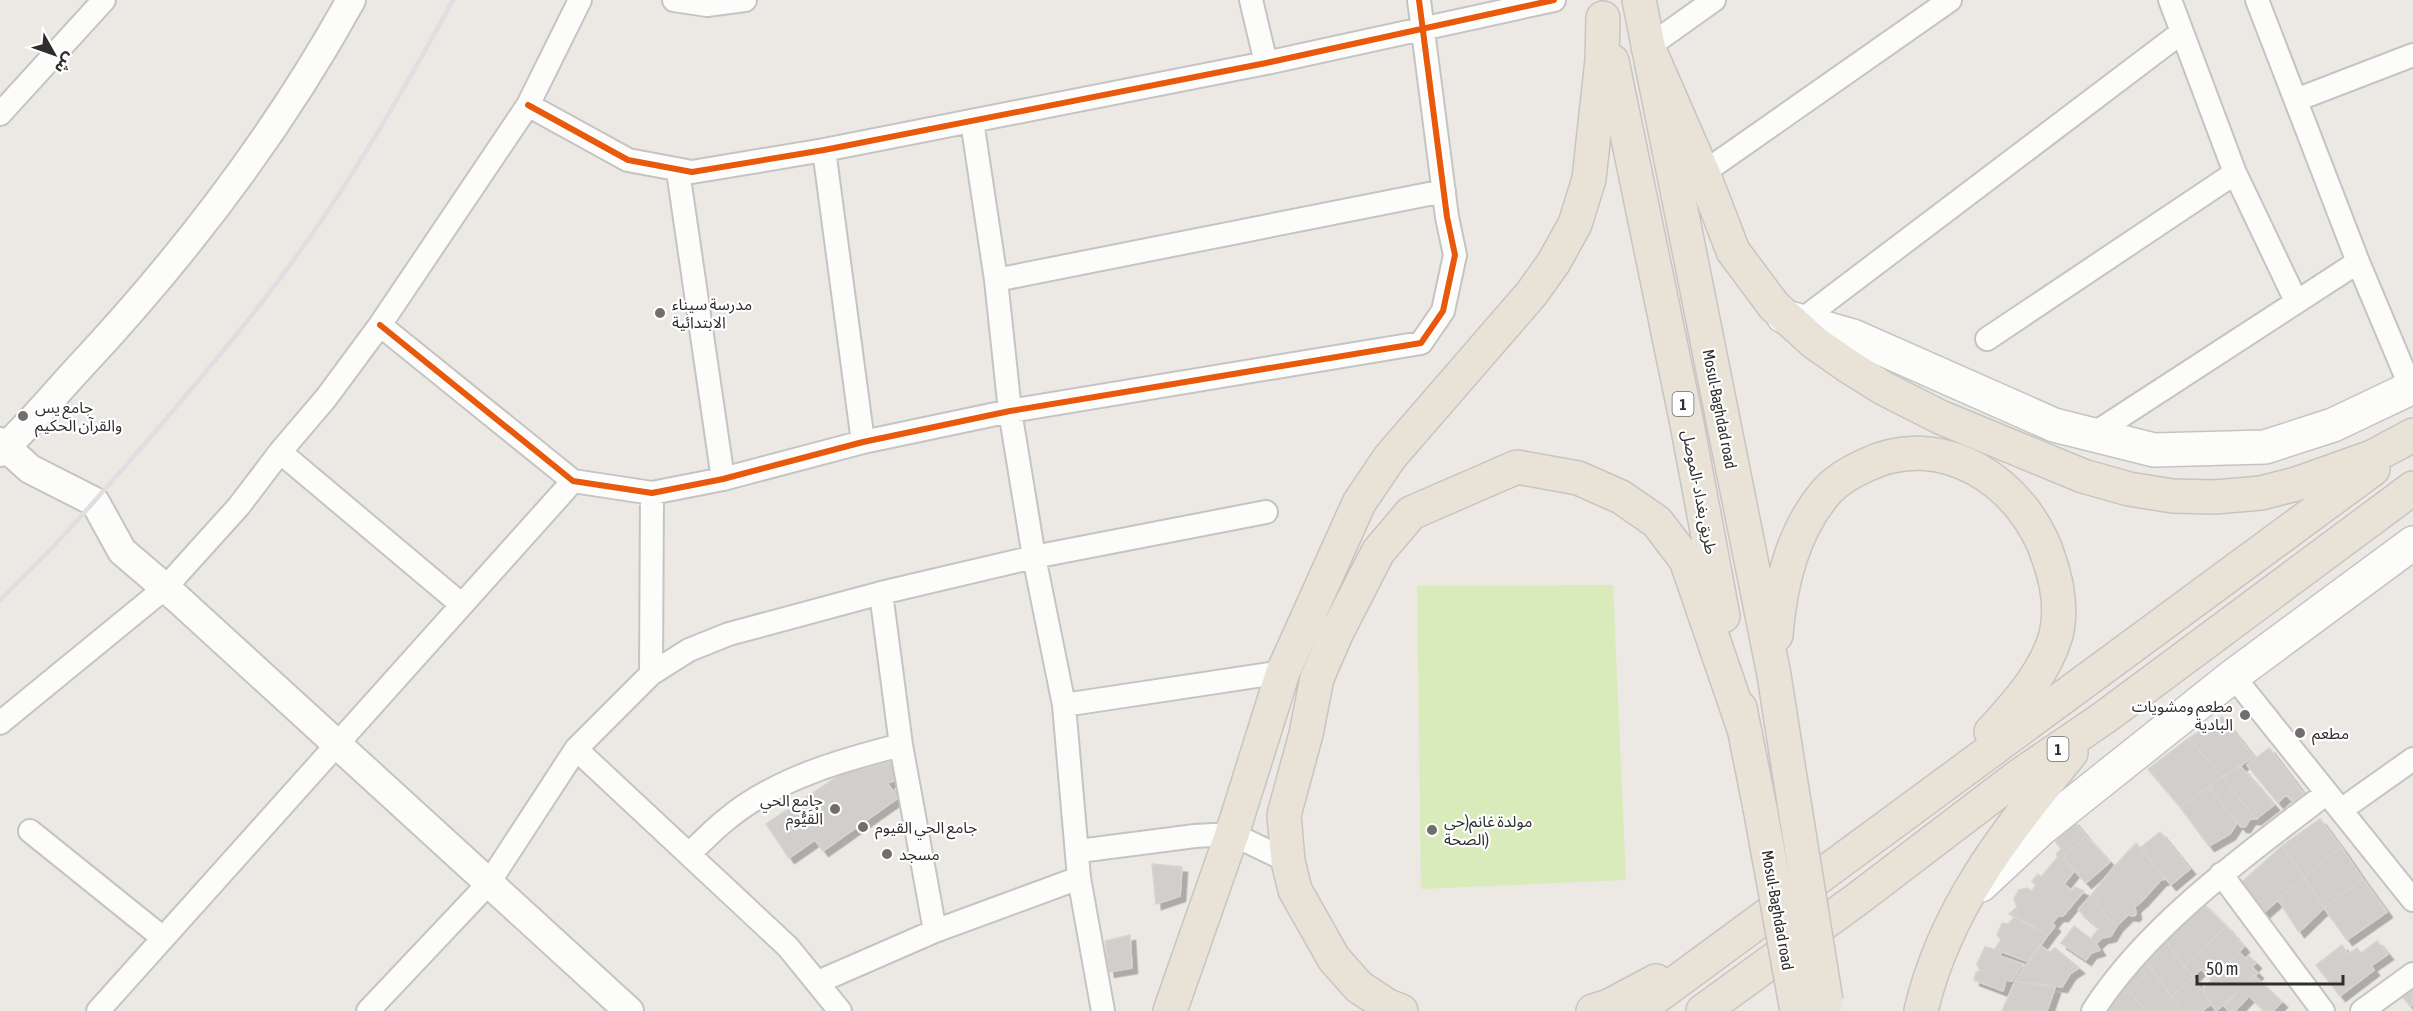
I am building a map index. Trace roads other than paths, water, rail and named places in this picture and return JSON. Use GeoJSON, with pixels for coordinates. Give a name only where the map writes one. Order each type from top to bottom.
{"type":"FeatureCollection","features":[{"type":"Feature","properties":{"kind":"highway"},"geometry":{"type":"LineString","coordinates":[[1639,0],[1648,47],[1703,173],[1733,251],[1791,319],[1848,366],[1883,388],[1940,417],[2042,461],[2129,489],[2173,496],[2215,497],[2261,493],[2334,472],[2413,435]]}},
{"type":"Feature","properties":{"kind":"highway"},"geometry":{"type":"LineString","coordinates":[[1170,1011],[1233,834],[1283,672],[1359,503],[1403,441],[1532,293],[1554,262],[1575,224],[1589,179],[1602,60],[1602,9]]}},
{"type":"Feature","properties":{"kind":"highway","name":"طريق بغداد -الموصل"},"geometry":{"type":"LineString","coordinates":[[1602,9],[1687,424],[1760,808]]}},
{"type":"Feature","properties":{"kind":"highway","name":"Mosul-Baghdad road"},"geometry":{"type":"LineString","coordinates":[[1648,47],[1774,675],[1789,771],[1817,1008]]}},
{"type":"Feature","properties":{"kind":"highway"},"geometry":{"type":"LineString","coordinates":[[1637,1011],[2413,439]]}},
{"type":"Feature","properties":{"kind":"highway"},"geometry":{"type":"LineString","coordinates":[[1774,675],[1783,576],[1810,517],[1827,491],[1847,474],[1874,461],[1897,454],[1923,453],[1954,457],[1980,470],[2005,488],[2025,511],[2044,543],[2054,573],[2059,604],[2056,634],[2042,668],[2017,704],[1986,737],[1912,807]]}},
{"type":"Feature","properties":{"kind":"highway"},"geometry":{"type":"LineString","coordinates":[[1401,1011],[1388,1006],[1359,987],[1334,959],[1295,890],[1288,861],[1284,815],[1306,734],[1317,678],[1337,632],[1378,552],[1411,513],[1517,467],[1578,478],[1621,497],[1657,522],[1686,560],[1744,729]]}},
{"type":"Feature","properties":{"kind":"highway","name":"1"},"geometry":{"type":"LineString","coordinates":[[1703,1011],[1856,900],[2016,778],[2105,717],[2413,488]]}},
{"type":"Feature","properties":{"kind":"highway"},"geometry":{"type":"LineString","coordinates":[[1921,1011],[1928,980],[1957,911],[2007,831],[2075,749],[2105,717]]}},
{"type":"Feature","properties":{"kind":"highway","name":"Mosul-Baghdad road"},"geometry":{"type":"LineString","coordinates":[[1760,808],[1817,1008]]}},
{"type":"Feature","properties":{"kind":"highway"},"geometry":{"type":"LineString","coordinates":[[1593,1011],[1609,1006],[1737,938]]}},
{"type":"Feature","properties":{"kind":"main road"},"geometry":{"type":"LineString","coordinates":[[1791,319],[1853,336],[2054,425],[2154,450],[2265,447],[2333,425],[2412,388]]}},
{"type":"Feature","properties":{"kind":"main road"},"geometry":{"type":"LineString","coordinates":[[1957,911],[2041,829],[2233,676],[2413,543]]}},
{"type":"Feature","properties":{"kind":"street"},"geometry":{"type":"LineString","coordinates":[[0,114],[104,0]]}},
{"type":"Feature","properties":{"kind":"street"},"geometry":{"type":"LineString","coordinates":[[351,0],[282,113],[193,237],[144,296],[2,447],[44,477],[84,494],[95,502],[122,551],[629,1011]]}},
{"type":"Feature","properties":{"kind":"street"},"geometry":{"type":"LineString","coordinates":[[0,723],[165,588],[239,506],[280,452],[326,398],[380,325],[528,105],[580,0]]}},
{"type":"Feature","properties":{"kind":"street"},"geometry":{"type":"LineString","coordinates":[[674,0],[707,5],[746,0]]}},
{"type":"Feature","properties":{"kind":"street"},"geometry":{"type":"LineString","coordinates":[[1251,0],[1266,63]]}},
{"type":"Feature","properties":{"kind":"street"},"geometry":{"type":"LineString","coordinates":[[380,325],[573,481],[652,494],[723,479],[863,442],[1010,411],[1421,343],[1443,311],[1455,255],[1444,191],[1419,0]]}},
{"type":"Feature","properties":{"kind":"street"},"geometry":{"type":"LineString","coordinates":[[528,105],[628,160],[692,172],[824,150],[1266,63],[1554,0]]}},
{"type":"Feature","properties":{"kind":"street"},"geometry":{"type":"LineString","coordinates":[[1648,47],[1714,0]]}},
{"type":"Feature","properties":{"kind":"street"},"geometry":{"type":"LineString","coordinates":[[1703,173],[1950,0]]}},
{"type":"Feature","properties":{"kind":"street"},"geometry":{"type":"LineString","coordinates":[[2170,0],[2235,173],[2296,301]]}},
{"type":"Feature","properties":{"kind":"street"},"geometry":{"type":"LineString","coordinates":[[2257,0],[2358,262],[2412,388]]}},
{"type":"Feature","properties":{"kind":"street"},"geometry":{"type":"LineString","coordinates":[[1791,319],[2182,32]]}},
{"type":"Feature","properties":{"kind":"street"},"geometry":{"type":"LineString","coordinates":[[2296,100],[2413,55]]}},
{"type":"Feature","properties":{"kind":"street"},"geometry":{"type":"LineString","coordinates":[[972,121],[996,280],[1010,411],[1034,557],[1064,705],[1079,851],[1079,878],[1102,1011]]}},
{"type":"Feature","properties":{"kind":"street"},"geometry":{"type":"LineString","coordinates":[[824,150],[863,442]]}},
{"type":"Feature","properties":{"kind":"street"},"geometry":{"type":"LineString","coordinates":[[678,171],[723,479]]}},
{"type":"Feature","properties":{"kind":"street"},"geometry":{"type":"LineString","coordinates":[[1987,339],[2235,173]]}},
{"type":"Feature","properties":{"kind":"street"},"geometry":{"type":"LineString","coordinates":[[996,280],[1444,191]]}},
{"type":"Feature","properties":{"kind":"street"},"geometry":{"type":"LineString","coordinates":[[2092,435],[2358,262]]}},
{"type":"Feature","properties":{"kind":"street"},"geometry":{"type":"LineString","coordinates":[[280,452],[462,605]]}},
{"type":"Feature","properties":{"kind":"street"},"geometry":{"type":"LineString","coordinates":[[98,1011],[573,481]]}},
{"type":"Feature","properties":{"kind":"street"},"geometry":{"type":"LineString","coordinates":[[651,674],[652,494]]}},
{"type":"Feature","properties":{"kind":"street"},"geometry":{"type":"LineString","coordinates":[[368,1011],[488,884],[576,749],[651,674],[689,650],[729,634],[881,593],[1034,557],[1266,512]]}},
{"type":"Feature","properties":{"kind":"street"},"geometry":{"type":"LineString","coordinates":[[881,593],[901,745],[935,931]]}},
{"type":"Feature","properties":{"kind":"street"},"geometry":{"type":"LineString","coordinates":[[1064,705],[1283,672]]}},
{"type":"Feature","properties":{"kind":"street"},"geometry":{"type":"LineString","coordinates":[[2233,676],[2413,900]]}},
{"type":"Feature","properties":{"kind":"street"},"geometry":{"type":"LineString","coordinates":[[689,854],[728,818],[771,790],[812,772],[901,745]]}},
{"type":"Feature","properties":{"kind":"street"},"geometry":{"type":"LineString","coordinates":[[576,749],[788,947],[840,1011]]}},
{"type":"Feature","properties":{"kind":"street"},"geometry":{"type":"LineString","coordinates":[[2093,1011],[2109,986],[2221,874],[2334,802],[2413,759]]}},
{"type":"Feature","properties":{"kind":"street"},"geometry":{"type":"LineString","coordinates":[[30,831],[163,938]]}},
{"type":"Feature","properties":{"kind":"street"},"geometry":{"type":"LineString","coordinates":[[1079,851],[1195,836],[1233,834],[1288,861]]}},
{"type":"Feature","properties":{"kind":"street"},"geometry":{"type":"LineString","coordinates":[[2221,874],[2323,1011]]}},
{"type":"Feature","properties":{"kind":"street"},"geometry":{"type":"LineString","coordinates":[[818,982],[935,931],[1079,878]]}},
{"type":"Feature","properties":{"kind":"street"},"geometry":{"type":"LineString","coordinates":[[2362,1011],[2413,974]]}},
{"type":"Feature","properties":{"kind":"railway"},"geometry":{"type":"LineString","coordinates":[[0,600],[112,481],[246,323],[292,263],[366,151],[453,0]]}},
{"type":"Feature","properties":{"kind":"place","name":"مدرسة سيناء الابتدائية"},"geometry":{"type":"Point","coordinates":[660,313]}},
{"type":"Feature","properties":{"kind":"place","name":"جامع يس والقرآن الحكيم"},"geometry":{"type":"Point","coordinates":[23,416]}},
{"type":"Feature","properties":{"kind":"place","name":"مطعم ومشويات البادية"},"geometry":{"type":"Point","coordinates":[2245,715]}},
{"type":"Feature","properties":{"kind":"place","name":"مطعم"},"geometry":{"type":"Point","coordinates":[2300,733]}},
{"type":"Feature","properties":{"kind":"place","name":"جامع الحي الْقَيُّوم"},"geometry":{"type":"Point","coordinates":[835,809]}},
{"type":"Feature","properties":{"kind":"place","name":"جامع الحي القيوم"},"geometry":{"type":"Point","coordinates":[863,827]}},
{"type":"Feature","properties":{"kind":"place","name":"مولدة غانم(حي الصحة)"},"geometry":{"type":"Point","coordinates":[1432,830]}},
{"type":"Feature","properties":{"kind":"place","name":"مسجد"},"geometry":{"type":"Point","coordinates":[887,854]}}]}
